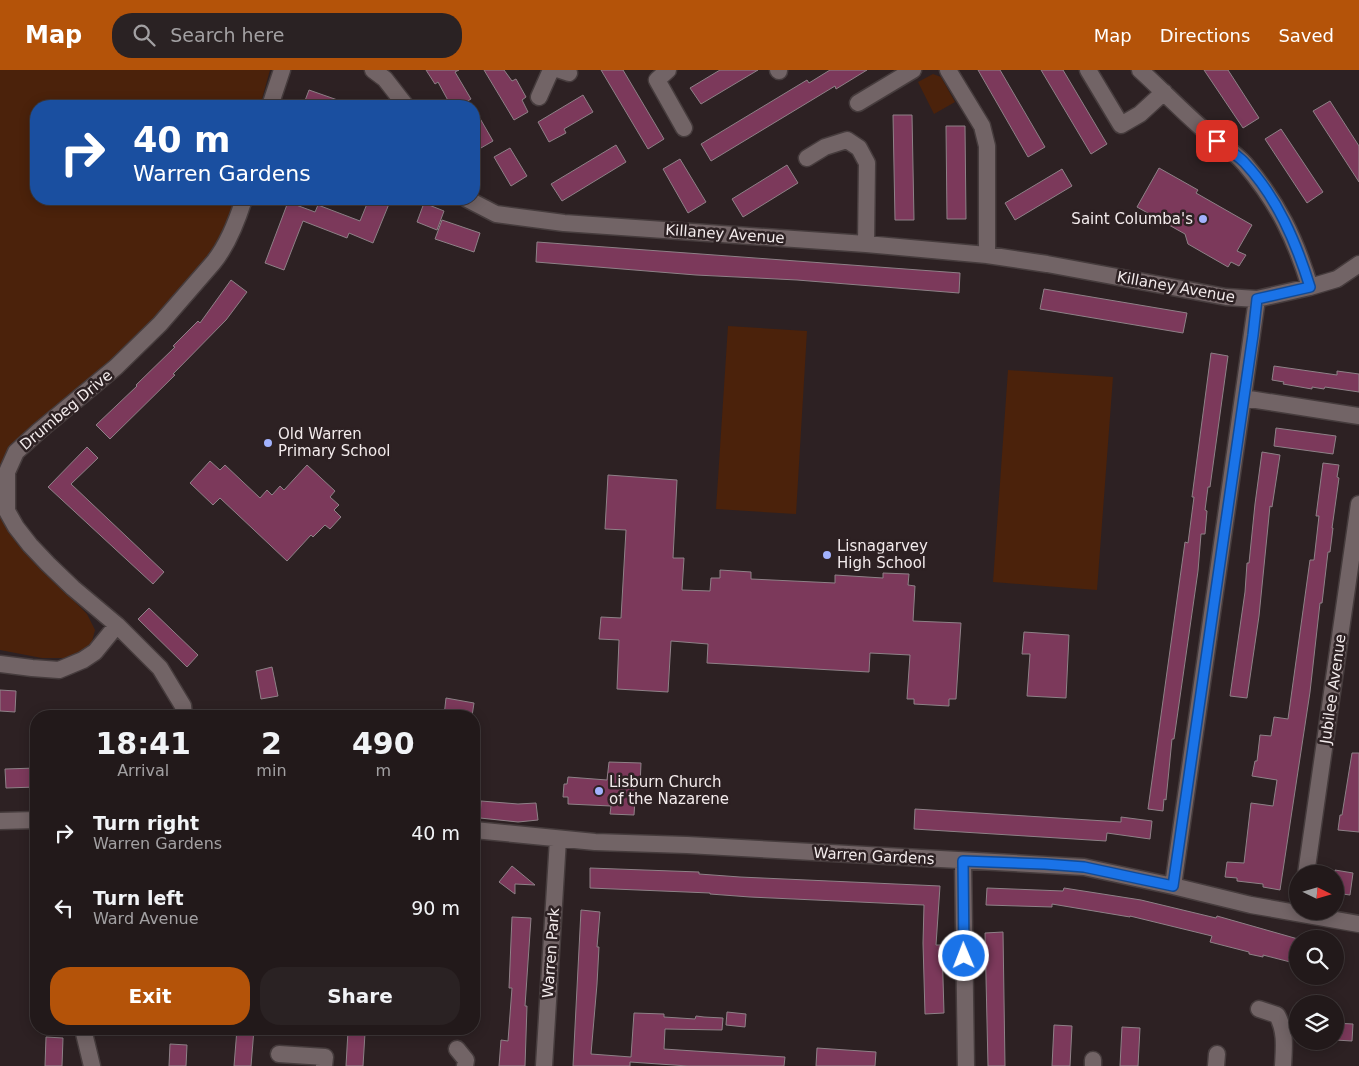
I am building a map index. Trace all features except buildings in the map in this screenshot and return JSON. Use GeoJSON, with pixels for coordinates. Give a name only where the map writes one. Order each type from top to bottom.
{"type":"FeatureCollection","features":[{"type":"Feature","properties":{"kind":"street"},"geometry":{"type":"LineString","coordinates":[[272,100],[282,70]]}},
{"type":"Feature","properties":{"kind":"street"},"geometry":{"type":"LineString","coordinates":[[539,97],[551,70]]}},
{"type":"Feature","properties":{"kind":"street"},"geometry":{"type":"LineString","coordinates":[[668,70],[657,80],[684,128]]}},
{"type":"Feature","properties":{"kind":"street"},"geometry":{"type":"LineString","coordinates":[[858,104],[913,70]]}},
{"type":"Feature","properties":{"kind":"street"},"geometry":{"type":"LineString","coordinates":[[948,70],[982,126],[987,146],[987,255]]}},
{"type":"Feature","properties":{"kind":"street"},"geometry":{"type":"LineString","coordinates":[[1088,70],[1121,124],[1140,114],[1164,92]]}},
{"type":"Feature","properties":{"kind":"street"},"geometry":{"type":"LineString","coordinates":[[1140,70],[1204,130],[1243,162],[1262,186],[1285,221],[1300,255],[1310,287]]}},
{"type":"Feature","properties":{"kind":"street"},"geometry":{"type":"LineString","coordinates":[[383,73],[402,100]]}},
{"type":"Feature","properties":{"kind":"street"},"geometry":{"type":"LineString","coordinates":[[807,158],[825,147],[847,140],[859,148],[866,163],[866,244]]}},
{"type":"Feature","properties":{"kind":"street","name":"Drumbeg Drive"},"geometry":{"type":"LineString","coordinates":[[183,710],[183,706],[160,668],[117,625],[74,588],[30,546],[7,511],[7,472],[16,452],[116,367],[160,324],[219,256],[237,221],[242,205]]}},
{"type":"Feature","properties":{"kind":"street","name":"Killaney Avenue"},"geometry":{"type":"LineString","coordinates":[[479,205],[496,214],[564,223],[866,244],[987,255],[1226,297],[1257,299],[1310,287],[1337,279],[1359,264]]}},
{"type":"Feature","properties":{"kind":"street"},"geometry":{"type":"LineString","coordinates":[[1173,886],[1257,299]]}},
{"type":"Feature","properties":{"kind":"street"},"geometry":{"type":"LineString","coordinates":[[1243,398],[1359,416]]}},
{"type":"Feature","properties":{"kind":"street","name":"Jubilee Avenue"},"geometry":{"type":"LineString","coordinates":[[1307,865],[1356,545],[1359,504]]}},
{"type":"Feature","properties":{"kind":"street"},"geometry":{"type":"LineString","coordinates":[[0,664],[59,670],[83,660],[94,652],[117,625]]}},
{"type":"Feature","properties":{"kind":"street"},"geometry":{"type":"LineString","coordinates":[[0,821],[30,820]]}},
{"type":"Feature","properties":{"kind":"street","name":"Warren Gardens"},"geometry":{"type":"LineString","coordinates":[[480,831],[558,839],[1084,867],[1251,905],[1289,911]]}},
{"type":"Feature","properties":{"kind":"street","name":"Warren Park"},"geometry":{"type":"LineString","coordinates":[[544,1066],[558,839]]}},
{"type":"Feature","properties":{"kind":"street"},"geometry":{"type":"LineString","coordinates":[[963,861],[966,1066]]}},
{"type":"Feature","properties":{"kind":"street","name":"Warren Gardens"},"geometry":{"type":"LineString","coordinates":[[1338,920],[1359,924]]}},
{"type":"Feature","properties":{"kind":"street"},"geometry":{"type":"LineString","coordinates":[[1259,1009],[1277,1014],[1282,1024],[1284,1039],[1283,1066]]}},
{"type":"Feature","properties":{"kind":"street"},"geometry":{"type":"LineString","coordinates":[[84,1035],[92,1066]]}},
{"type":"Feature","properties":{"kind":"street"},"geometry":{"type":"LineString","coordinates":[[457,1049],[466,1060],[465,1066]]}},
{"type":"Feature","properties":{"kind":"street"},"geometry":{"type":"LineString","coordinates":[[279,1054],[325,1057],[324,1066]]}},
{"type":"Feature","properties":{"kind":"shaded area"},"geometry":{"type":"Polygon","coordinates":[[[0,70],[270,70],[262,100],[30,100],[30,205],[233,205],[220,237],[199,268],[174,299],[0,480],[0,70]]]}},
{"type":"Feature","properties":{"kind":"shaded area"},"geometry":{"type":"Polygon","coordinates":[[[933,74],[941,77],[955,102],[934,114],[918,82],[933,74]]]}},
{"type":"Feature","properties":{"kind":"shaded area"},"geometry":{"type":"Polygon","coordinates":[[[728,326],[807,331],[796,514],[716,509],[728,326]]]}},
{"type":"Feature","properties":{"kind":"shaded area"},"geometry":{"type":"Polygon","coordinates":[[[1008,370],[1113,377],[1097,590],[993,582],[1008,370]]]}},
{"type":"Feature","properties":{"kind":"shaded area"},"geometry":{"type":"Polygon","coordinates":[[[0,508],[17,544],[87,614],[95,630],[91,645],[70,658],[42,658],[0,650],[0,508]]]}},
{"type":"Feature","properties":{"kind":"place","name":"Saint Columba's"},"geometry":{"type":"Point","coordinates":[1203,219]}},
{"type":"Feature","properties":{"kind":"place","name":"Old Warren Primary School"},"geometry":{"type":"Point","coordinates":[268,443]}},
{"type":"Feature","properties":{"kind":"place","name":"Lisnagarvey High School"},"geometry":{"type":"Point","coordinates":[827,555]}},
{"type":"Feature","properties":{"kind":"place","name":"Lisburn Church of the Nazarene"},"geometry":{"type":"Point","coordinates":[599,791]}},
{"type":"Feature","properties":{"kind":"route"},"geometry":{"type":"LineString","coordinates":[[964,956],[963,861],[1084,867],[1173,886],[1257,299],[1310,287],[1300,255],[1285,221],[1262,186],[1243,162],[1217,141]]}}]}
